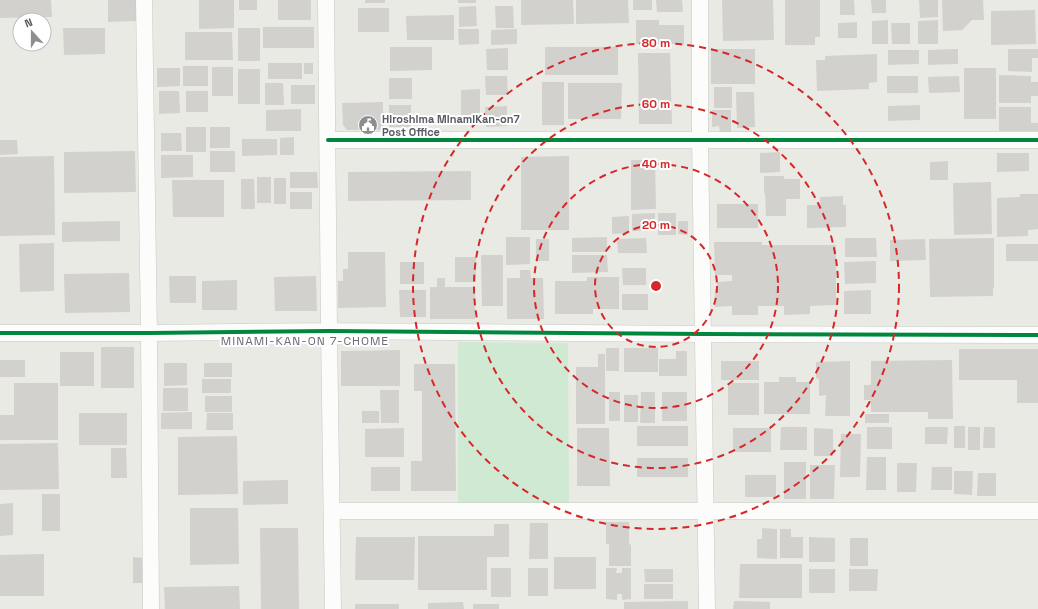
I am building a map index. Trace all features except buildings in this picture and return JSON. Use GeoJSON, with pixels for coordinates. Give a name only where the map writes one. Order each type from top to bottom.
{"type":"FeatureCollection","features":[{"type":"Feature","properties":{"kind":"street"},"geometry":{"type":"LineString","coordinates":[[144,0],[151,609]]}},
{"type":"Feature","properties":{"kind":"street"},"geometry":{"type":"LineString","coordinates":[[326,0],[333,609]]}},
{"type":"Feature","properties":{"kind":"street"},"geometry":{"type":"LineString","coordinates":[[700,0],[700,140],[707,609]]}},
{"type":"Feature","properties":{"kind":"street"},"geometry":{"type":"LineString","coordinates":[[328,140],[1038,140]]}},
{"type":"Feature","properties":{"kind":"street"},"geometry":{"type":"LineString","coordinates":[[0,333],[329,331],[703,334],[1038,334]]}},
{"type":"Feature","properties":{"kind":"street"},"geometry":{"type":"LineString","coordinates":[[332,511],[1038,511]]}},
{"type":"Feature","properties":{"kind":"green space"},"geometry":{"type":"Polygon","coordinates":[[[458,342],[568,343],[569,503],[458,504],[458,342]]]}},
{"type":"Feature","properties":{"kind":"cycle path"},"geometry":{"type":"LineString","coordinates":[[328,140],[1038,140]]}},
{"type":"Feature","properties":{"kind":"cycle path"},"geometry":{"type":"LineString","coordinates":[[0,333],[329,331],[1038,335]]}},
{"type":"Feature","properties":{"kind":"place","name":"Hiroshima MinamiKan-on7 Post Office"},"geometry":{"type":"Point","coordinates":[368,125]}},
{"type":"Feature","properties":{"kind":"district","name":"MINAMI-KAN-ON 7-CHOME"},"geometry":{"type":"Point","coordinates":[305,341]}}]}
